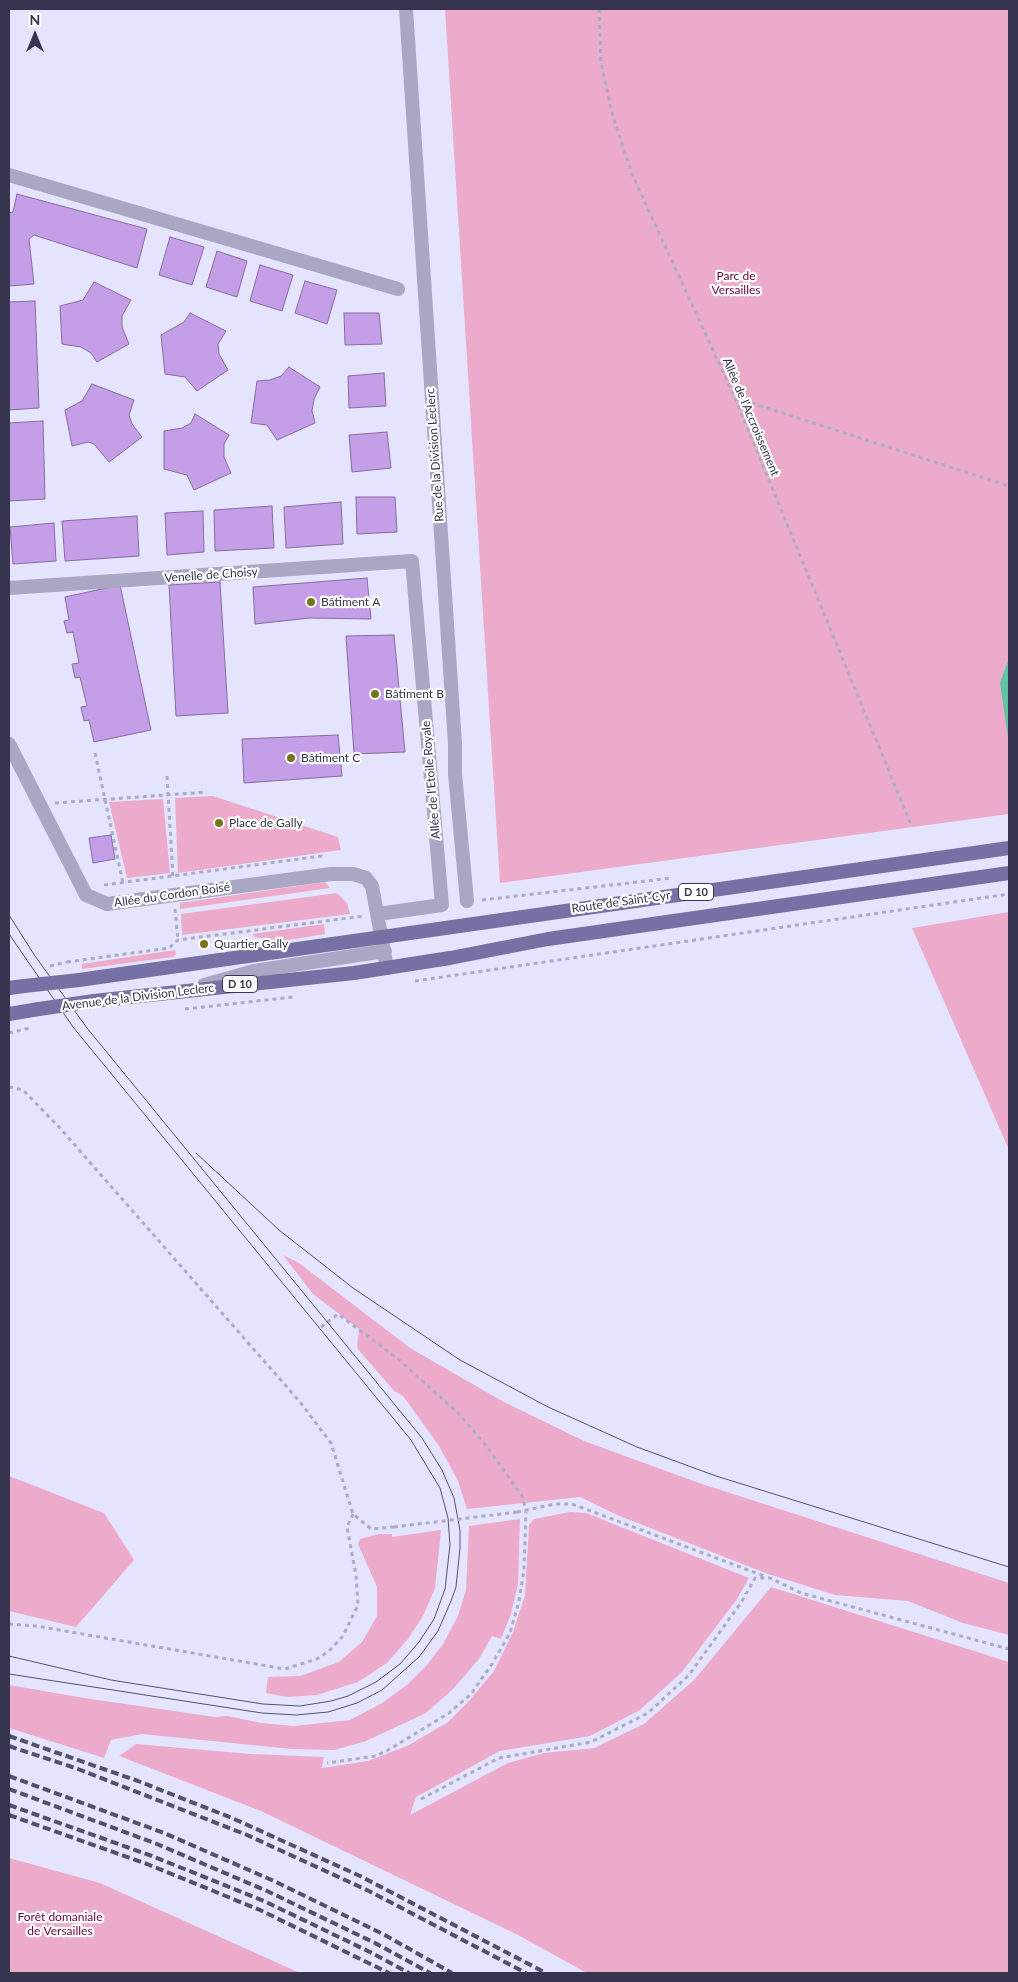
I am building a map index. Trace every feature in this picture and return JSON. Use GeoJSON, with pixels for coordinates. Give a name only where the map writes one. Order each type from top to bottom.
{"type":"FeatureCollection","features":[{"type":"Feature","properties":{"kind":"main road","name":"Route de Saint-Cyr"},"geometry":{"type":"LineString","coordinates":[[382,936],[1009,848]]}},
{"type":"Feature","properties":{"kind":"main road","name":"Route de Saint-Cyr"},"geometry":{"type":"LineString","coordinates":[[387,968],[548,939],[1009,873]]}},
{"type":"Feature","properties":{"kind":"main road","name":"Avenue de la Division Leclerc"},"geometry":{"type":"LineString","coordinates":[[9,988],[79,980],[382,936]]}},
{"type":"Feature","properties":{"kind":"main road","name":"Avenue de la Division Leclerc"},"geometry":{"type":"LineString","coordinates":[[9,1014],[190,989],[387,968]]}},
{"type":"Feature","properties":{"kind":"street","name":"Rue de la Division Leclerc"},"geometry":{"type":"LineString","coordinates":[[406,9],[455,744],[455,774],[467,902]]}},
{"type":"Feature","properties":{"kind":"street"},"geometry":{"type":"LineString","coordinates":[[9,175],[398,289]]}},
{"type":"Feature","properties":{"kind":"street","name":"Venelle de Choisy"},"geometry":{"type":"LineString","coordinates":[[9,588],[412,561]]}},
{"type":"Feature","properties":{"kind":"street","name":"Allée de l'Etoile Royale"},"geometry":{"type":"LineString","coordinates":[[378,914],[442,905],[412,561]]}},
{"type":"Feature","properties":{"kind":"street","name":"Allée du Cordon Boisé"},"geometry":{"type":"LineString","coordinates":[[9,744],[86,895],[107,904],[328,874],[353,874],[366,878],[372,886],[387,968]]}},
{"type":"Feature","properties":{"kind":"street"},"geometry":{"type":"LineString","coordinates":[[190,989],[254,971],[385,951]]}},
{"type":"Feature","properties":{"kind":"path","name":"Allée de l'Accroissement"},"geometry":{"type":"LineString","coordinates":[[598,9],[602,62],[612,113],[627,161],[735,398],[912,827]]}},
{"type":"Feature","properties":{"kind":"path"},"geometry":{"type":"LineString","coordinates":[[735,398],[1009,486]]}},
{"type":"Feature","properties":{"kind":"path"},"geometry":{"type":"LineString","coordinates":[[95,753],[123,883]]}},
{"type":"Feature","properties":{"kind":"path"},"geometry":{"type":"LineString","coordinates":[[167,776],[174,886]]}},
{"type":"Feature","properties":{"kind":"path"},"geometry":{"type":"LineString","coordinates":[[54,812],[50,803],[208,792]]}},
{"type":"Feature","properties":{"kind":"path"},"geometry":{"type":"LineString","coordinates":[[96,885],[322,856],[328,874]]}},
{"type":"Feature","properties":{"kind":"path"},"geometry":{"type":"LineString","coordinates":[[467,902],[681,877]]}},
{"type":"Feature","properties":{"kind":"path"},"geometry":{"type":"LineString","coordinates":[[410,982],[1009,894]]}},
{"type":"Feature","properties":{"kind":"path"},"geometry":{"type":"LineString","coordinates":[[67,962],[170,948],[178,940],[353,917]]}},
{"type":"Feature","properties":{"kind":"path"},"geometry":{"type":"LineString","coordinates":[[176,919],[178,940]]}},
{"type":"Feature","properties":{"kind":"path"},"geometry":{"type":"LineString","coordinates":[[177,1009],[302,996]]}},
{"type":"Feature","properties":{"kind":"path"},"geometry":{"type":"LineString","coordinates":[[9,1086],[23,1090],[59,1127],[300,1402],[331,1443],[353,1514],[371,1529],[517,1512],[555,1504],[572,1504],[770,1578],[801,1592],[1009,1649]]}},
{"type":"Feature","properties":{"kind":"path"},"geometry":{"type":"LineString","coordinates":[[321,1327],[338,1314],[397,1358],[459,1414],[488,1448],[522,1496],[526,1510],[524,1570],[520,1601],[512,1625],[492,1664],[471,1694],[449,1713],[376,1756],[327,1763]]}},
{"type":"Feature","properties":{"kind":"path"},"geometry":{"type":"LineString","coordinates":[[9,1624],[36,1626],[285,1669],[317,1659],[330,1650],[343,1636],[358,1605],[356,1575],[347,1527],[353,1514]]}},
{"type":"Feature","properties":{"kind":"path"},"geometry":{"type":"LineString","coordinates":[[421,1799],[499,1758],[591,1742],[648,1713],[689,1675],[742,1601],[755,1578],[770,1578]]}},
{"type":"Feature","properties":{"kind":"green space","name":"Parc de Versailles"},"geometry":{"type":"Polygon","coordinates":[[[445,9],[1009,9],[1009,814],[500,883],[445,9]]]}},
{"type":"Feature","properties":{"kind":"green space"},"geometry":{"type":"Polygon","coordinates":[[[213,796],[338,837],[341,850],[178,873],[175,798],[213,796]]]}},
{"type":"Feature","properties":{"kind":"green space"},"geometry":{"type":"Polygon","coordinates":[[[163,799],[170,873],[127,878],[109,802],[163,799]]]}},
{"type":"Feature","properties":{"kind":"green space"},"geometry":{"type":"Polygon","coordinates":[[[325,882],[330,888],[180,909],[180,903],[325,882]]]}},
{"type":"Feature","properties":{"kind":"green space"},"geometry":{"type":"Polygon","coordinates":[[[337,893],[347,903],[350,914],[182,935],[181,914],[337,893]]]}},
{"type":"Feature","properties":{"kind":"green space"},"geometry":{"type":"Polygon","coordinates":[[[1009,912],[1009,1150],[912,928],[1009,912]]]}},
{"type":"Feature","properties":{"kind":"green space"},"geometry":{"type":"Polygon","coordinates":[[[324,924],[325,934],[283,941],[254,937],[253,934],[324,924]]]}},
{"type":"Feature","properties":{"kind":"green space"},"geometry":{"type":"Polygon","coordinates":[[[175,950],[176,954],[173,957],[82,969],[82,964],[175,950]]]}},
{"type":"Feature","properties":{"kind":"green space"},"geometry":{"type":"Polygon","coordinates":[[[283,1255],[299,1263],[410,1348],[504,1402],[584,1441],[699,1483],[1009,1583],[1009,1635],[963,1623],[908,1601],[835,1595],[768,1574],[617,1515],[580,1497],[467,1509],[458,1481],[439,1446],[403,1396],[394,1391],[357,1348],[359,1329],[313,1294],[283,1255]]]}},
{"type":"Feature","properties":{"kind":"green space"},"geometry":{"type":"Polygon","coordinates":[[[9,1476],[104,1513],[134,1560],[76,1627],[9,1611],[9,1476]]]}},
{"type":"Feature","properties":{"kind":"green space"},"geometry":{"type":"Polygon","coordinates":[[[570,1512],[586,1513],[749,1578],[737,1599],[682,1672],[640,1710],[590,1736],[500,1751],[416,1797],[410,1815],[508,1763],[544,1753],[594,1748],[644,1724],[695,1679],[771,1587],[1009,1662],[1009,1973],[587,1973],[518,1935],[261,1811],[119,1756],[136,1744],[251,1754],[324,1757],[322,1768],[368,1761],[409,1745],[448,1722],[494,1671],[513,1632],[525,1595],[529,1525],[534,1519],[570,1512]]]}},
{"type":"Feature","properties":{"kind":"green space"},"geometry":{"type":"Polygon","coordinates":[[[520,1519],[518,1584],[511,1614],[501,1639],[492,1636],[479,1659],[453,1689],[426,1713],[366,1741],[334,1750],[292,1749],[142,1734],[111,1740],[104,1758],[9,1728],[9,1685],[215,1717],[228,1716],[261,1723],[294,1726],[350,1720],[382,1703],[407,1685],[426,1666],[443,1644],[458,1616],[466,1590],[469,1526],[520,1519]]]}},
{"type":"Feature","properties":{"kind":"green space"},"geometry":{"type":"Polygon","coordinates":[[[441,1530],[435,1588],[424,1614],[408,1639],[387,1663],[358,1682],[317,1695],[287,1697],[266,1693],[268,1677],[300,1676],[339,1662],[362,1642],[377,1616],[377,1587],[358,1544],[360,1539],[379,1534],[392,1534],[392,1537],[441,1530]]]}},
{"type":"Feature","properties":{"kind":"green space","name":"Forêt domaniale de Versailles"},"geometry":{"type":"Polygon","coordinates":[[[9,1858],[100,1883],[300,1973],[9,1973],[9,1858]]]}},
{"type":"Feature","properties":{"kind":"shaded area"},"geometry":{"type":"Polygon","coordinates":[[[1009,658],[1009,744],[1000,683],[1009,658]]]}},
{"type":"Feature","properties":{"kind":"building"},"geometry":{"type":"Polygon","coordinates":[[[17,194],[147,229],[137,268],[34,235],[29,239],[34,284],[9,286],[9,213],[13,212],[17,194]]]}},
{"type":"Feature","properties":{"kind":"building"},"geometry":{"type":"Polygon","coordinates":[[[170,237],[204,247],[192,285],[159,275],[170,237]]]}},
{"type":"Feature","properties":{"kind":"building"},"geometry":{"type":"Polygon","coordinates":[[[217,251],[247,261],[237,297],[206,287],[217,251]]]}},
{"type":"Feature","properties":{"kind":"building"},"geometry":{"type":"Polygon","coordinates":[[[260,265],[293,275],[282,311],[250,301],[260,265]]]}},
{"type":"Feature","properties":{"kind":"building"},"geometry":{"type":"Polygon","coordinates":[[[305,281],[337,290],[327,324],[295,313],[305,281]]]}},
{"type":"Feature","properties":{"kind":"building"},"geometry":{"type":"Polygon","coordinates":[[[94,282],[131,300],[122,316],[122,327],[129,344],[97,362],[91,353],[81,347],[62,344],[60,306],[83,300],[94,282]]]}},
{"type":"Feature","properties":{"kind":"building"},"geometry":{"type":"Polygon","coordinates":[[[35,301],[39,408],[9,410],[9,302],[35,301]]]}},
{"type":"Feature","properties":{"kind":"building"},"geometry":{"type":"Polygon","coordinates":[[[190,313],[226,331],[218,344],[219,354],[228,370],[197,391],[185,377],[165,374],[161,335],[184,322],[190,313]]]}},
{"type":"Feature","properties":{"kind":"building"},"geometry":{"type":"Polygon","coordinates":[[[344,313],[379,313],[382,344],[345,345],[344,313]]]}},
{"type":"Feature","properties":{"kind":"building"},"geometry":{"type":"Polygon","coordinates":[[[289,367],[320,387],[314,399],[312,411],[315,423],[277,440],[267,425],[251,423],[257,381],[270,380],[281,376],[289,367]]]}},
{"type":"Feature","properties":{"kind":"building"},"geometry":{"type":"Polygon","coordinates":[[[384,373],[386,406],[349,408],[348,376],[384,373]]]}},
{"type":"Feature","properties":{"kind":"building"},"geometry":{"type":"Polygon","coordinates":[[[92,384],[134,400],[129,415],[132,424],[142,437],[109,462],[94,444],[88,442],[72,446],[65,410],[82,401],[92,384]]]}},
{"type":"Feature","properties":{"kind":"building"},"geometry":{"type":"Polygon","coordinates":[[[195,414],[229,435],[224,444],[224,457],[231,473],[194,490],[187,475],[164,469],[164,431],[182,428],[191,423],[195,414]]]}},
{"type":"Feature","properties":{"kind":"building"},"geometry":{"type":"Polygon","coordinates":[[[43,421],[45,499],[9,501],[9,423],[43,421]]]}},
{"type":"Feature","properties":{"kind":"building"},"geometry":{"type":"Polygon","coordinates":[[[387,432],[391,468],[352,472],[349,435],[387,432]]]}},
{"type":"Feature","properties":{"kind":"building"},"geometry":{"type":"Polygon","coordinates":[[[356,497],[395,497],[397,532],[357,534],[356,497]]]}},
{"type":"Feature","properties":{"kind":"building"},"geometry":{"type":"Polygon","coordinates":[[[341,502],[343,544],[286,548],[284,507],[341,502]]]}},
{"type":"Feature","properties":{"kind":"building"},"geometry":{"type":"Polygon","coordinates":[[[272,506],[274,548],[215,551],[214,510],[272,506]]]}},
{"type":"Feature","properties":{"kind":"building"},"geometry":{"type":"Polygon","coordinates":[[[203,511],[204,552],[167,555],[165,513],[203,511]]]}},
{"type":"Feature","properties":{"kind":"building"},"geometry":{"type":"Polygon","coordinates":[[[137,516],[139,556],[65,561],[62,521],[137,516]]]}},
{"type":"Feature","properties":{"kind":"building"},"geometry":{"type":"Polygon","coordinates":[[[54,523],[56,561],[13,564],[10,527],[54,523]]]}},
{"type":"Feature","properties":{"kind":"building","name":"Bâtiment A"},"geometry":{"type":"Polygon","coordinates":[[[367,578],[371,619],[310,618],[255,624],[253,587],[367,578]]]}},
{"type":"Feature","properties":{"kind":"building"},"geometry":{"type":"Polygon","coordinates":[[[220,582],[228,713],[176,716],[169,585],[220,582]]]}},
{"type":"Feature","properties":{"kind":"building"},"geometry":{"type":"Polygon","coordinates":[[[120,585],[151,730],[94,742],[89,720],[84,721],[81,707],[87,706],[80,677],[75,678],[72,664],[79,663],[73,632],[67,633],[64,621],[69,620],[65,597],[120,585]]]}},
{"type":"Feature","properties":{"kind":"building","name":"Bâtiment B"},"geometry":{"type":"Polygon","coordinates":[[[394,635],[405,752],[354,754],[346,636],[394,635]]]}},
{"type":"Feature","properties":{"kind":"building","name":"Bâtiment C"},"geometry":{"type":"Polygon","coordinates":[[[338,735],[342,776],[244,783],[242,739],[338,735]]]}},
{"type":"Feature","properties":{"kind":"building"},"geometry":{"type":"Polygon","coordinates":[[[111,835],[115,859],[93,863],[89,838],[111,835]]]}},
{"type":"Feature","properties":{"kind":"tram line"},"geometry":{"type":"LineString","coordinates":[[9,915],[35,956],[87,1028],[422,1438],[442,1470],[454,1498],[460,1530],[456,1587],[438,1631],[419,1657],[382,1690],[357,1703],[328,1712],[296,1715],[262,1713],[9,1674]]}},
{"type":"Feature","properties":{"kind":"tram line"},"geometry":{"type":"LineString","coordinates":[[9,934],[73,1027],[411,1440],[440,1488],[448,1518],[450,1545],[445,1589],[434,1619],[419,1642],[400,1664],[376,1682],[348,1696],[331,1701],[300,1706],[263,1704],[111,1680],[9,1656]]}},
{"type":"Feature","properties":{"kind":"tram line"},"geometry":{"type":"LineString","coordinates":[[196,1153],[279,1230],[353,1288],[460,1360],[548,1407],[637,1447],[716,1476],[1009,1567]]}},
{"type":"Feature","properties":{"kind":"railway"},"geometry":{"type":"LineString","coordinates":[[9,1736],[138,1781],[232,1818],[360,1876],[546,1973]]}},
{"type":"Feature","properties":{"kind":"railway"},"geometry":{"type":"LineString","coordinates":[[9,1746],[78,1769],[247,1835],[369,1891],[526,1973]]}},
{"type":"Feature","properties":{"kind":"railway"},"geometry":{"type":"LineString","coordinates":[[9,1776],[164,1833],[274,1881],[383,1934],[452,1973]]}},
{"type":"Feature","properties":{"kind":"railway"},"geometry":{"type":"LineString","coordinates":[[9,1789],[157,1844],[267,1891],[375,1943],[430,1973]]}},
{"type":"Feature","properties":{"kind":"railway"},"geometry":{"type":"LineString","coordinates":[[9,1805],[152,1856],[264,1901],[409,1973]]}},
{"type":"Feature","properties":{"kind":"railway"},"geometry":{"type":"LineString","coordinates":[[9,1815],[147,1864],[260,1910],[389,1973]]}},
{"type":"Feature","properties":{"kind":"place","name":"Bâtiment A"},"geometry":{"type":"Point","coordinates":[311,602]}},
{"type":"Feature","properties":{"kind":"place","name":"Bâtiment B"},"geometry":{"type":"Point","coordinates":[375,694]}},
{"type":"Feature","properties":{"kind":"place","name":"Bâtiment C"},"geometry":{"type":"Point","coordinates":[291,758]}},
{"type":"Feature","properties":{"kind":"place","name":"Place de Gally"},"geometry":{"type":"Point","coordinates":[219,823]}},
{"type":"Feature","properties":{"kind":"place","name":"Quartier Gally"},"geometry":{"type":"Point","coordinates":[204,944]}}]}
